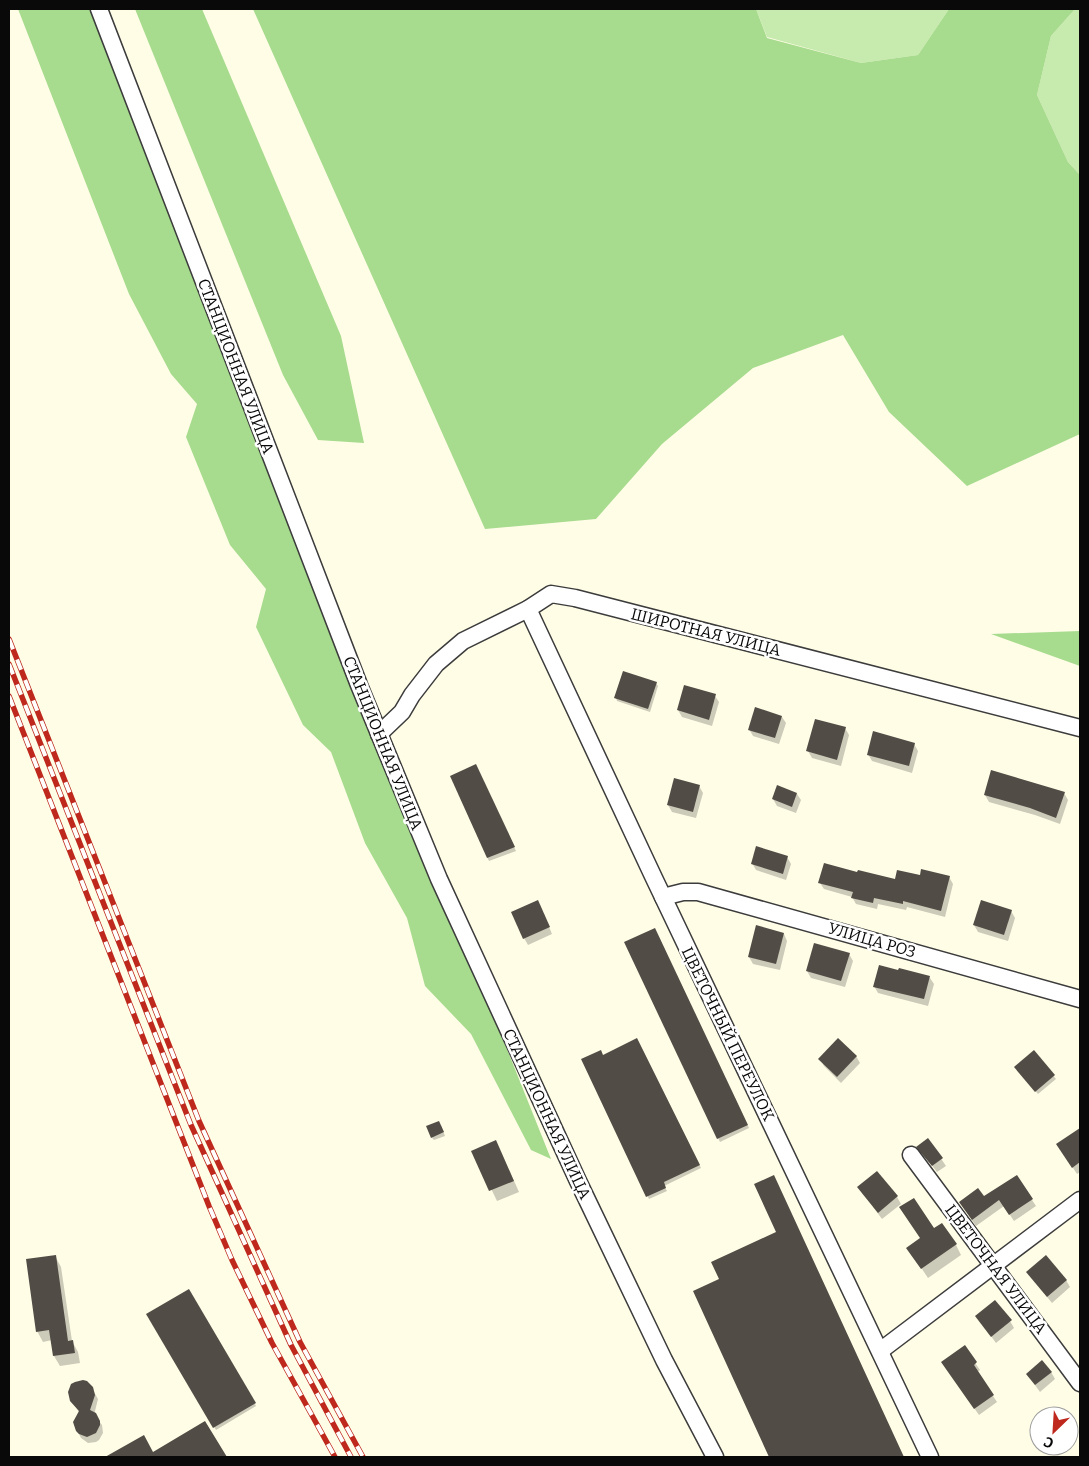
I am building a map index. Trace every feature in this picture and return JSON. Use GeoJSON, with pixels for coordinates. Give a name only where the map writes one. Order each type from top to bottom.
{"type":"FeatureCollection","features":[{"type":"Feature","properties":{"kind":"street","name":"СТАНЦИОННАЯ УЛИЦА"},"geometry":{"type":"LineString","coordinates":[[99,9],[378,734],[439,879],[570,1163],[664,1360],[715,1457]]}},
{"type":"Feature","properties":{"kind":"street","name":"ШИРОТНАЯ УЛИЦА"},"geometry":{"type":"LineString","coordinates":[[378,734],[402,712],[412,695],[436,664],[463,641],[528,609],[551,594],[575,598],[1080,728]]}},
{"type":"Feature","properties":{"kind":"street","name":"ЦВЕТОЧНЫЙ ПЕРЕУЛОК"},"geometry":{"type":"LineString","coordinates":[[528,609],[930,1457]]}},
{"type":"Feature","properties":{"kind":"street","name":"УЛИЦА РОЗ"},"geometry":{"type":"LineString","coordinates":[[663,897],[683,892],[698,892],[1080,999]]}},
{"type":"Feature","properties":{"kind":"street","name":"ЦВЕТОЧНАЯ УЛИЦА"},"geometry":{"type":"LineString","coordinates":[[911,1155],[1080,1383]]}},
{"type":"Feature","properties":{"kind":"street"},"geometry":{"type":"LineString","coordinates":[[880,1352],[1080,1200]]}},
{"type":"Feature","properties":{"kind":"green space"},"geometry":{"type":"Polygon","coordinates":[[[18,9],[91,9],[551,1159],[531,1150],[471,1034],[425,986],[407,918],[365,843],[331,752],[303,725],[256,627],[266,589],[230,545],[186,437],[197,404],[171,374],[129,294],[18,9]]]}},
{"type":"Feature","properties":{"kind":"green space"},"geometry":{"type":"Polygon","coordinates":[[[135,9],[202,9],[341,336],[364,443],[318,440],[283,375],[135,9]]]}},
{"type":"Feature","properties":{"kind":"green space"},"geometry":{"type":"Polygon","coordinates":[[[253,9],[756,9],[767,38],[861,63],[918,55],[949,9],[1075,9],[1051,36],[1037,95],[1068,162],[1080,175],[1080,434],[967,486],[889,412],[843,335],[753,368],[662,444],[596,519],[485,529],[253,9]]]}},
{"type":"Feature","properties":{"kind":"green space"},"geometry":{"type":"Polygon","coordinates":[[[756,9],[949,9],[918,55],[861,63],[767,37],[756,9]]]}},
{"type":"Feature","properties":{"kind":"green space"},"geometry":{"type":"Polygon","coordinates":[[[1075,9],[1080,9],[1080,175],[1068,162],[1037,95],[1051,36],[1075,9]]]}},
{"type":"Feature","properties":{"kind":"green space"},"geometry":{"type":"Polygon","coordinates":[[[1080,631],[1080,666],[991,634],[1080,631]]]}},
{"type":"Feature","properties":{"kind":"building"},"geometry":{"type":"Polygon","coordinates":[[[623,671],[657,682],[648,709],[614,698],[623,671]]]}},
{"type":"Feature","properties":{"kind":"building"},"geometry":{"type":"Polygon","coordinates":[[[684,685],[716,694],[709,720],[677,710],[684,685]]]}},
{"type":"Feature","properties":{"kind":"building"},"geometry":{"type":"Polygon","coordinates":[[[755,707],[782,716],[775,738],[748,730],[755,707]]]}},
{"type":"Feature","properties":{"kind":"building"},"geometry":{"type":"Polygon","coordinates":[[[815,719],[846,727],[837,760],[806,751],[815,719]]]}},
{"type":"Feature","properties":{"kind":"building"},"geometry":{"type":"Polygon","coordinates":[[[873,731],[915,743],[909,766],[867,755],[873,731]]]}},
{"type":"Feature","properties":{"kind":"building"},"geometry":{"type":"Polygon","coordinates":[[[476,764],[515,847],[487,858],[450,776],[476,764]]]}},
{"type":"Feature","properties":{"kind":"building"},"geometry":{"type":"Polygon","coordinates":[[[991,770],[1065,792],[1056,818],[1030,808],[984,795],[991,770]]]}},
{"type":"Feature","properties":{"kind":"building"},"geometry":{"type":"Polygon","coordinates":[[[674,778],[700,785],[693,812],[667,805],[674,778]]]}},
{"type":"Feature","properties":{"kind":"building"},"geometry":{"type":"Polygon","coordinates":[[[777,785],[797,793],[792,807],[772,799],[777,785]]]}},
{"type":"Feature","properties":{"kind":"building"},"geometry":{"type":"Polygon","coordinates":[[[756,846],[788,856],[783,874],[751,864],[756,846]]]}},
{"type":"Feature","properties":{"kind":"building"},"geometry":{"type":"Polygon","coordinates":[[[824,863],[857,872],[858,870],[895,879],[897,870],[920,875],[921,869],[950,876],[941,911],[903,901],[903,904],[874,898],[873,903],[851,898],[853,892],[818,883],[824,863]]]}},
{"type":"Feature","properties":{"kind":"building"},"geometry":{"type":"Polygon","coordinates":[[[538,900],[550,927],[523,939],[511,912],[538,900]]]}},
{"type":"Feature","properties":{"kind":"building"},"geometry":{"type":"Polygon","coordinates":[[[981,900],[1012,910],[1004,935],[973,925],[981,900]]]}},
{"type":"Feature","properties":{"kind":"building"},"geometry":{"type":"Polygon","coordinates":[[[756,925],[784,933],[776,964],[748,957],[756,925]]]}},
{"type":"Feature","properties":{"kind":"building"},"geometry":{"type":"Polygon","coordinates":[[[655,928],[748,1125],[717,1139],[624,942],[655,928]]]}},
{"type":"Feature","properties":{"kind":"building"},"geometry":{"type":"Polygon","coordinates":[[[814,943],[850,953],[841,981],[806,971],[814,943]]]}},
{"type":"Feature","properties":{"kind":"building"},"geometry":{"type":"Polygon","coordinates":[[[879,965],[930,976],[924,999],[873,987],[879,965]]]}},
{"type":"Feature","properties":{"kind":"building"},"geometry":{"type":"Polygon","coordinates":[[[637,1038],[700,1165],[664,1182],[666,1188],[646,1197],[581,1059],[601,1050],[603,1055],[637,1038]]]}},
{"type":"Feature","properties":{"kind":"building"},"geometry":{"type":"Polygon","coordinates":[[[838,1038],[857,1056],[837,1077],[818,1059],[838,1038]]]}},
{"type":"Feature","properties":{"kind":"building"},"geometry":{"type":"Polygon","coordinates":[[[1034,1050],[1055,1075],[1035,1092],[1014,1067],[1034,1050]]]}},
{"type":"Feature","properties":{"kind":"building"},"geometry":{"type":"Polygon","coordinates":[[[439,1121],[444,1132],[431,1138],[426,1126],[439,1121]]]}},
{"type":"Feature","properties":{"kind":"building"},"geometry":{"type":"Polygon","coordinates":[[[1080,1128],[1080,1162],[1072,1168],[1056,1144],[1080,1128]]]}},
{"type":"Feature","properties":{"kind":"building"},"geometry":{"type":"Polygon","coordinates":[[[928,1138],[943,1158],[932,1166],[916,1147],[928,1138]]]}},
{"type":"Feature","properties":{"kind":"building"},"geometry":{"type":"Polygon","coordinates":[[[496,1140],[514,1181],[489,1191],[471,1151],[496,1140]]]}},
{"type":"Feature","properties":{"kind":"building"},"geometry":{"type":"Polygon","coordinates":[[[877,1171],[898,1196],[878,1213],[857,1187],[877,1171]]]}},
{"type":"Feature","properties":{"kind":"building"},"geometry":{"type":"Polygon","coordinates":[[[774,1175],[904,1457],[769,1457],[693,1291],[719,1279],[711,1262],[776,1232],[754,1184],[774,1175]]]}},
{"type":"Feature","properties":{"kind":"building"},"geometry":{"type":"Polygon","coordinates":[[[1017,1175],[1033,1199],[1009,1215],[999,1200],[972,1220],[959,1202],[978,1188],[984,1196],[1017,1175]]]}},
{"type":"Feature","properties":{"kind":"building"},"geometry":{"type":"Polygon","coordinates":[[[914,1198],[934,1228],[942,1223],[957,1244],[921,1269],[906,1248],[920,1238],[899,1207],[914,1198]]]}},
{"type":"Feature","properties":{"kind":"building"},"geometry":{"type":"Polygon","coordinates":[[[56,1255],[68,1341],[73,1340],[75,1353],[53,1356],[49,1330],[36,1332],[26,1259],[56,1255]]]}},
{"type":"Feature","properties":{"kind":"building"},"geometry":{"type":"Polygon","coordinates":[[[1046,1255],[1067,1280],[1047,1297],[1026,1272],[1046,1255]]]}},
{"type":"Feature","properties":{"kind":"building"},"geometry":{"type":"Polygon","coordinates":[[[189,1289],[256,1403],[213,1428],[146,1314],[189,1289]]]}},
{"type":"Feature","properties":{"kind":"building"},"geometry":{"type":"Polygon","coordinates":[[[995,1300],[1012,1320],[991,1337],[975,1316],[995,1300]]]}},
{"type":"Feature","properties":{"kind":"building"},"geometry":{"type":"Polygon","coordinates":[[[965,1345],[977,1362],[974,1365],[994,1395],[974,1409],[941,1362],[965,1345]]]}},
{"type":"Feature","properties":{"kind":"building"},"geometry":{"type":"Polygon","coordinates":[[[1042,1360],[1052,1372],[1035,1385],[1026,1374],[1042,1360]]]}},
{"type":"Feature","properties":{"kind":"building"},"geometry":{"type":"Polygon","coordinates":[[[83,1380],[93,1387],[95,1395],[90,1410],[96,1413],[100,1421],[96,1433],[87,1437],[76,1431],[73,1422],[79,1411],[70,1401],[68,1392],[71,1384],[83,1380]]]}},
{"type":"Feature","properties":{"kind":"building"},"geometry":{"type":"Polygon","coordinates":[[[205,1421],[227,1457],[105,1457],[144,1435],[153,1452],[205,1421]]]}},
{"type":"Feature","properties":{"kind":"railway"},"geometry":{"type":"LineString","coordinates":[[9,639],[199,1121],[300,1342],[363,1457]]}},
{"type":"Feature","properties":{"kind":"railway"},"geometry":{"type":"LineString","coordinates":[[9,664],[191,1125],[291,1345],[351,1457]]}},
{"type":"Feature","properties":{"kind":"railway"},"geometry":{"type":"LineString","coordinates":[[9,696],[209,1206],[232,1260],[272,1343],[335,1457]]}}]}
